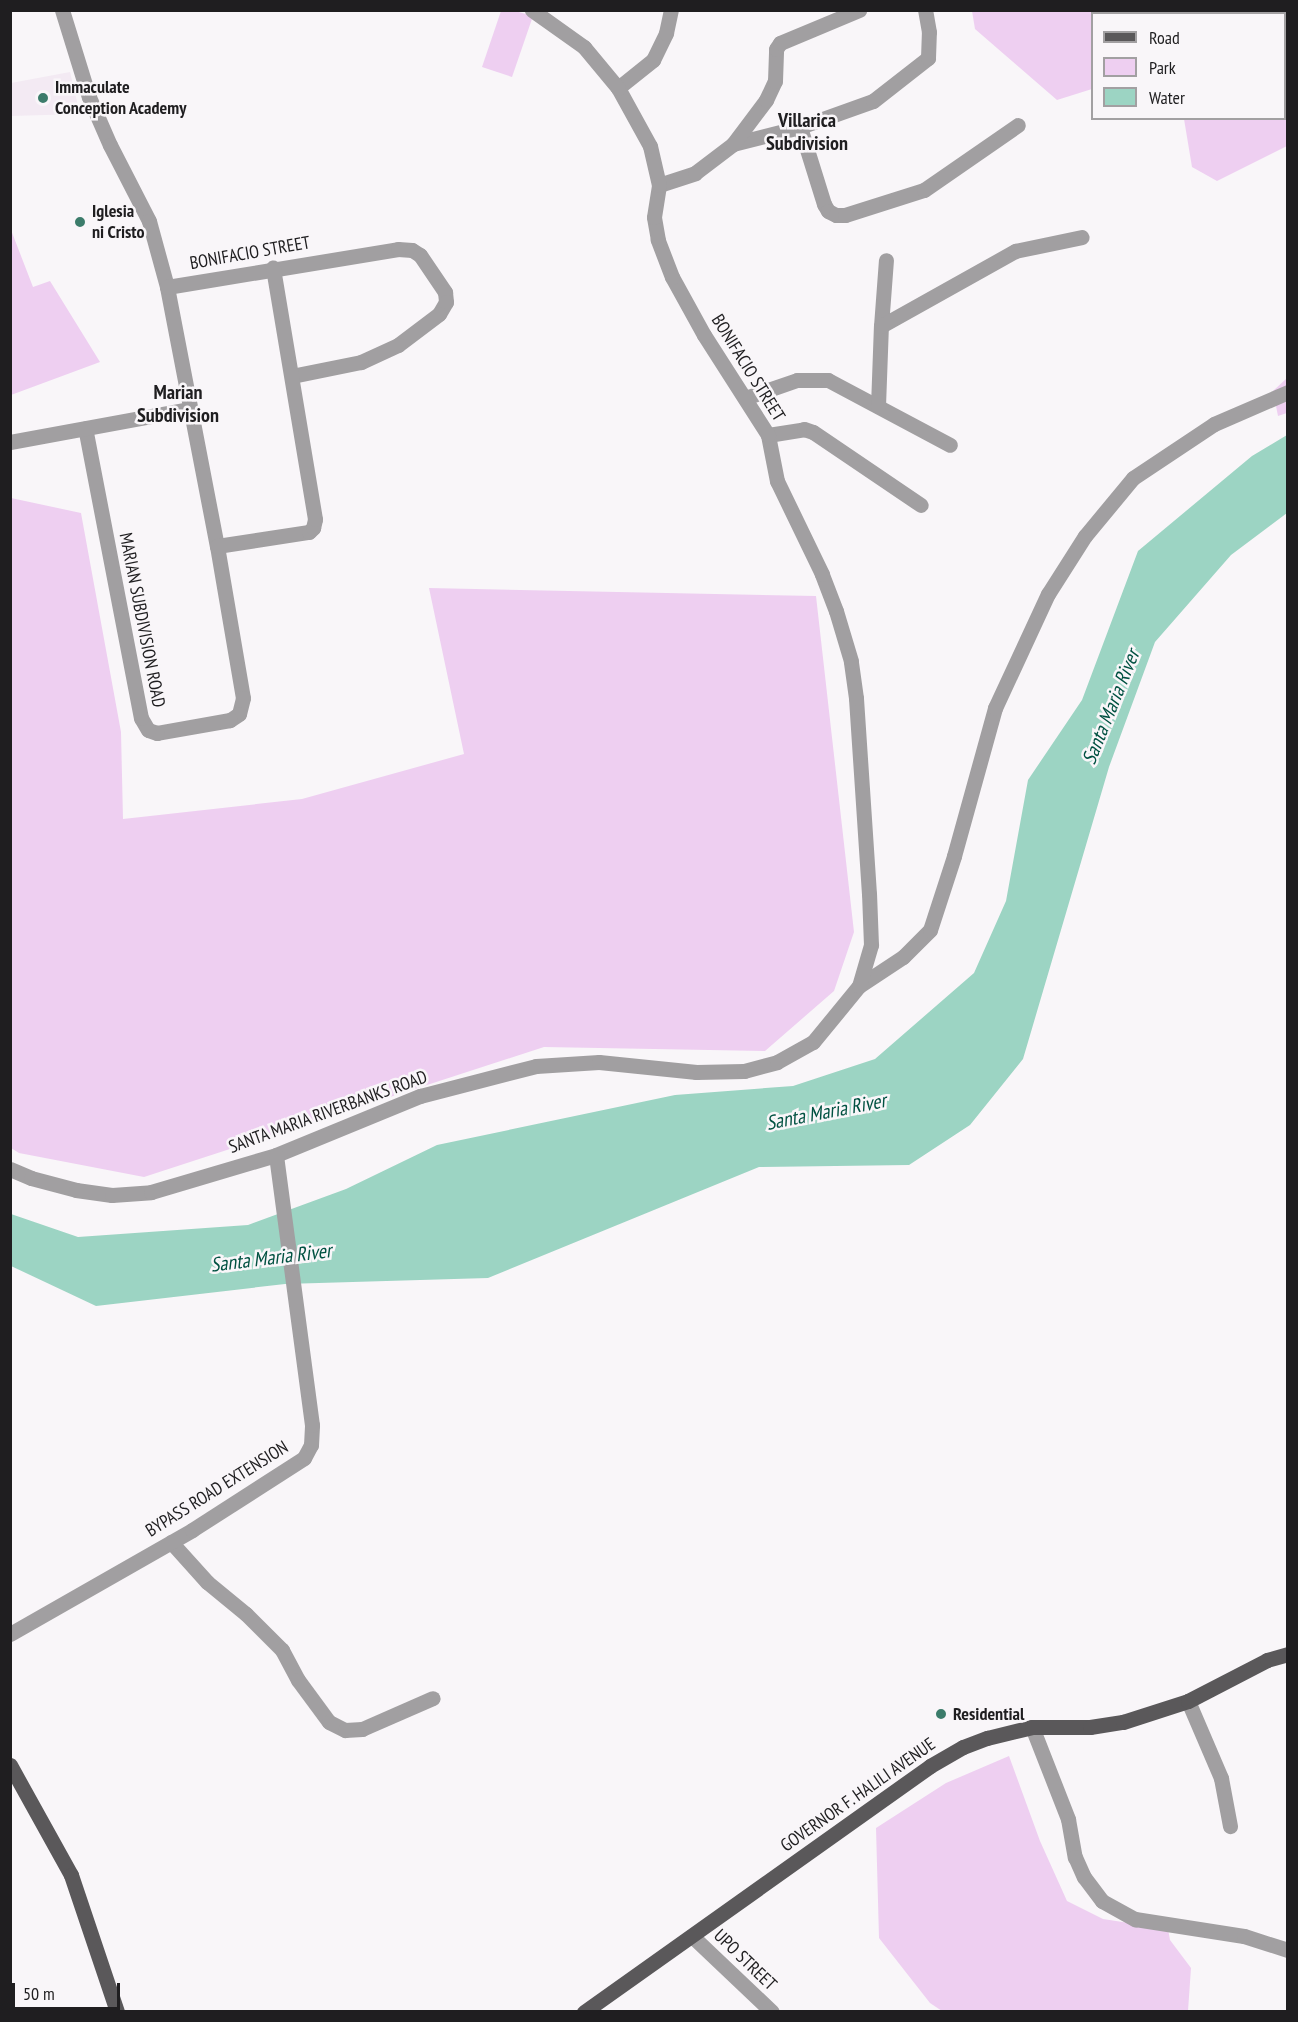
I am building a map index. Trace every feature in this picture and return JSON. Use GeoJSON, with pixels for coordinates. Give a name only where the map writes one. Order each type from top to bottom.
{"type":"FeatureCollection","features":[{"type":"Feature","properties":{"kind":"main road","name":"GOVERNOR F. HALILI AVENUE"},"geometry":{"type":"LineString","coordinates":[[584,2012],[930,1766],[963,1747],[987,1738],[1032,1727],[1090,1727],[1123,1722],[1188,1701],[1267,1660],[1287,1654]]}},
{"type":"Feature","properties":{"kind":"main road"},"geometry":{"type":"LineString","coordinates":[[10,1765],[71,1875],[117,2012]]}},
{"type":"Feature","properties":{"kind":"street"},"geometry":{"type":"LineString","coordinates":[[62,10],[93,106],[149,221],[166,287],[217,546],[309,532],[313,528],[315,519],[273,267]]}},
{"type":"Feature","properties":{"kind":"street","name":"BONIFACIO STREET"},"geometry":{"type":"LineString","coordinates":[[532,10],[584,46],[618,88],[650,146],[659,185],[654,217],[658,240],[672,277],[704,335],[768,435],[777,481],[822,574],[851,661],[869,894]]}},
{"type":"Feature","properties":{"kind":"street"},"geometry":{"type":"LineString","coordinates":[[618,88],[653,60],[666,33],[671,10]]}},
{"type":"Feature","properties":{"kind":"street"},"geometry":{"type":"LineString","coordinates":[[659,185],[695,173],[733,144],[766,100],[775,81],[776,49],[780,43],[859,10]]}},
{"type":"Feature","properties":{"kind":"street"},"geometry":{"type":"LineString","coordinates":[[733,144],[800,127],[873,101],[928,58],[929,32],[925,10]]}},
{"type":"Feature","properties":{"kind":"street"},"geometry":{"type":"LineString","coordinates":[[800,127],[824,204],[828,211],[836,215],[866,209],[924,190],[1018,125]]}},
{"type":"Feature","properties":{"kind":"street"},"geometry":{"type":"LineString","coordinates":[[881,326],[1015,251],[1082,237]]}},
{"type":"Feature","properties":{"kind":"street","name":"BONIFACIO STREET"},"geometry":{"type":"LineString","coordinates":[[166,287],[273,267],[398,249],[412,250],[420,255],[442,284],[446,303],[439,314],[398,345],[362,362],[291,376]]}},
{"type":"Feature","properties":{"kind":"street"},"geometry":{"type":"LineString","coordinates":[[878,406],[886,260]]}},
{"type":"Feature","properties":{"kind":"street"},"geometry":{"type":"LineString","coordinates":[[745,398],[797,380],[816,378],[828,380],[950,445]]}},
{"type":"Feature","properties":{"kind":"street"},"geometry":{"type":"LineString","coordinates":[[859,986],[903,957],[930,930],[954,856],[995,708],[1048,594],[1085,536],[1133,478],[1214,424],[1287,392]]}},
{"type":"Feature","properties":{"kind":"street"},"geometry":{"type":"LineString","coordinates":[[10,442],[190,409]]}},
{"type":"Feature","properties":{"kind":"street","name":"MARIAN SUBDIVISION ROAD"},"geometry":{"type":"LineString","coordinates":[[85,428],[141,718],[148,729],[157,733],[230,720],[239,714],[243,707],[217,546]]}},
{"type":"Feature","properties":{"kind":"street"},"geometry":{"type":"LineString","coordinates":[[768,435],[804,429],[813,432],[921,505]]}},
{"type":"Feature","properties":{"kind":"street","name":"SANTA MARIA RIVERBANKS ROAD"},"geometry":{"type":"LineString","coordinates":[[10,1169],[31,1178],[112,1195],[151,1192],[276,1155],[420,1096],[536,1066],[599,1062],[696,1072],[744,1071],[777,1062],[813,1042],[859,986],[871,945],[869,894]]}},
{"type":"Feature","properties":{"kind":"street","name":"BYPASS ROAD EXTENSION"},"geometry":{"type":"LineString","coordinates":[[10,1634],[171,1542],[304,1458],[311,1445],[312,1425],[276,1155]]}},
{"type":"Feature","properties":{"kind":"street"},"geometry":{"type":"LineString","coordinates":[[171,1542],[207,1582],[246,1614],[282,1650],[298,1680],[328,1722],[345,1730],[362,1729],[433,1698]]}},
{"type":"Feature","properties":{"kind":"street"},"geometry":{"type":"LineString","coordinates":[[1188,1701],[1221,1778],[1230,1826]]}},
{"type":"Feature","properties":{"kind":"street"},"geometry":{"type":"LineString","coordinates":[[1032,1727],[1068,1819],[1075,1857],[1084,1877],[1102,1901],[1135,1919],[1244,1936],[1287,1950]]}},
{"type":"Feature","properties":{"kind":"street","name":"UPO STREET"},"geometry":{"type":"LineString","coordinates":[[692,1936],[771,2012]]}},
{"type":"Feature","properties":{"kind":"shaded area","name":"Immaculate Conception Academy"},"geometry":{"type":"Polygon","coordinates":[[[70,72],[80,114],[11,116],[11,83],[70,72]]]}},
{"type":"Feature","properties":{"kind":"green space"},"geometry":{"type":"Polygon","coordinates":[[[501,11],[515,11],[533,16],[512,77],[482,67],[501,11]]]}},
{"type":"Feature","properties":{"kind":"green space"},"geometry":{"type":"Polygon","coordinates":[[[972,11],[1287,11],[1287,146],[1217,181],[1192,167],[1184,120],[1286,120],[1286,12],[1091,12],[1091,89],[1057,100],[975,29],[972,11]]]}},
{"type":"Feature","properties":{"kind":"green space"},"geometry":{"type":"Polygon","coordinates":[[[11,230],[33,287],[50,281],[100,362],[11,395],[11,230]]]}},
{"type":"Feature","properties":{"kind":"green space"},"geometry":{"type":"Polygon","coordinates":[[[1287,378],[1287,413],[1278,416],[1273,391],[1287,378]]]}},
{"type":"Feature","properties":{"kind":"green space"},"geometry":{"type":"Polygon","coordinates":[[[11,498],[81,513],[121,732],[123,819],[302,799],[464,754],[429,588],[816,596],[854,932],[834,991],[765,1051],[544,1047],[144,1177],[19,1153],[11,1148],[11,498]]]}},
{"type":"Feature","properties":{"kind":"green space"},"geometry":{"type":"Polygon","coordinates":[[[1009,1756],[1040,1841],[1067,1901],[1103,1919],[1168,1929],[1170,1940],[1191,1968],[1188,2011],[942,2011],[930,2003],[879,1938],[876,1828],[946,1783],[1009,1756]]]}},
{"type":"Feature","properties":{"kind":"water","name":"Santa Maria River"},"geometry":{"type":"Polygon","coordinates":[[[1287,435],[1287,513],[1231,555],[1155,642],[1109,767],[1023,1059],[970,1125],[909,1165],[759,1167],[488,1278],[285,1284],[96,1306],[11,1266],[11,1214],[78,1237],[248,1225],[346,1189],[437,1145],[675,1095],[793,1086],[875,1059],[974,973],[1006,901],[1028,780],[1082,700],[1138,551],[1252,456],[1287,435]]]}},
{"type":"Feature","properties":{"kind":"place","name":"Immaculate Conception Academy"},"geometry":{"type":"Point","coordinates":[43,98]}},
{"type":"Feature","properties":{"kind":"place","name":"Iglesia ni Cristo"},"geometry":{"type":"Point","coordinates":[80,222]}},
{"type":"Feature","properties":{"kind":"place","name":"Residential"},"geometry":{"type":"Point","coordinates":[941,1714]}},
{"type":"Feature","properties":{"kind":"district","name":"Villarica Subdivision"},"geometry":{"type":"Point","coordinates":[807,132]}},
{"type":"Feature","properties":{"kind":"district","name":"Marian Subdivision"},"geometry":{"type":"Point","coordinates":[178,404]}}]}
